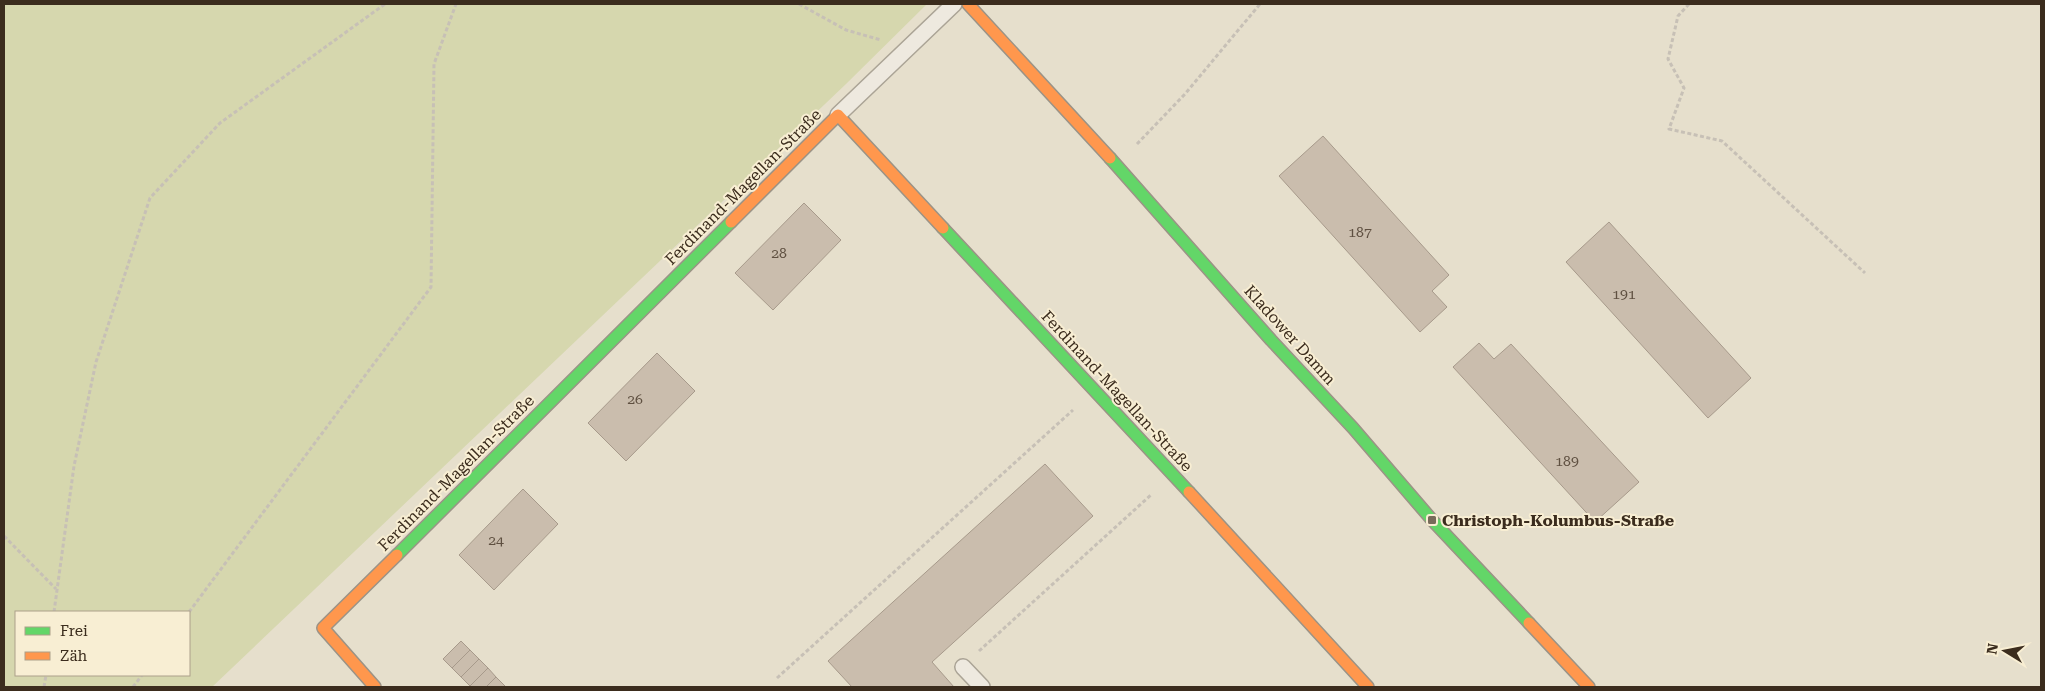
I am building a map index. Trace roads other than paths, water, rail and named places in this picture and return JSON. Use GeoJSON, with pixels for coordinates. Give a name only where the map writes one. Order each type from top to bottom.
{"type":"FeatureCollection","features":[{"type":"Feature","properties":{"kind":"street","name":"Kladower Damm"},"geometry":{"type":"LineString","coordinates":[[968,4],[1116,165],[1271,340],[1353,428],[1432,520],[1589,687]]}},
{"type":"Feature","properties":{"kind":"street","name":"Ferdinand-Magellan-Straße"},"geometry":{"type":"LineString","coordinates":[[375,687],[323,628],[838,115],[1095,390],[1368,687]]}},
{"type":"Feature","properties":{"kind":"lane"},"geometry":{"type":"LineString","coordinates":[[838,115],[954,4]]}},
{"type":"Feature","properties":{"kind":"lane"},"geometry":{"type":"LineString","coordinates":[[963,666],[982,687]]}},
{"type":"Feature","properties":{"kind":"place","name":"Christoph-Kolumbus-Straße"},"geometry":{"type":"Point","coordinates":[1432,520]}}]}
